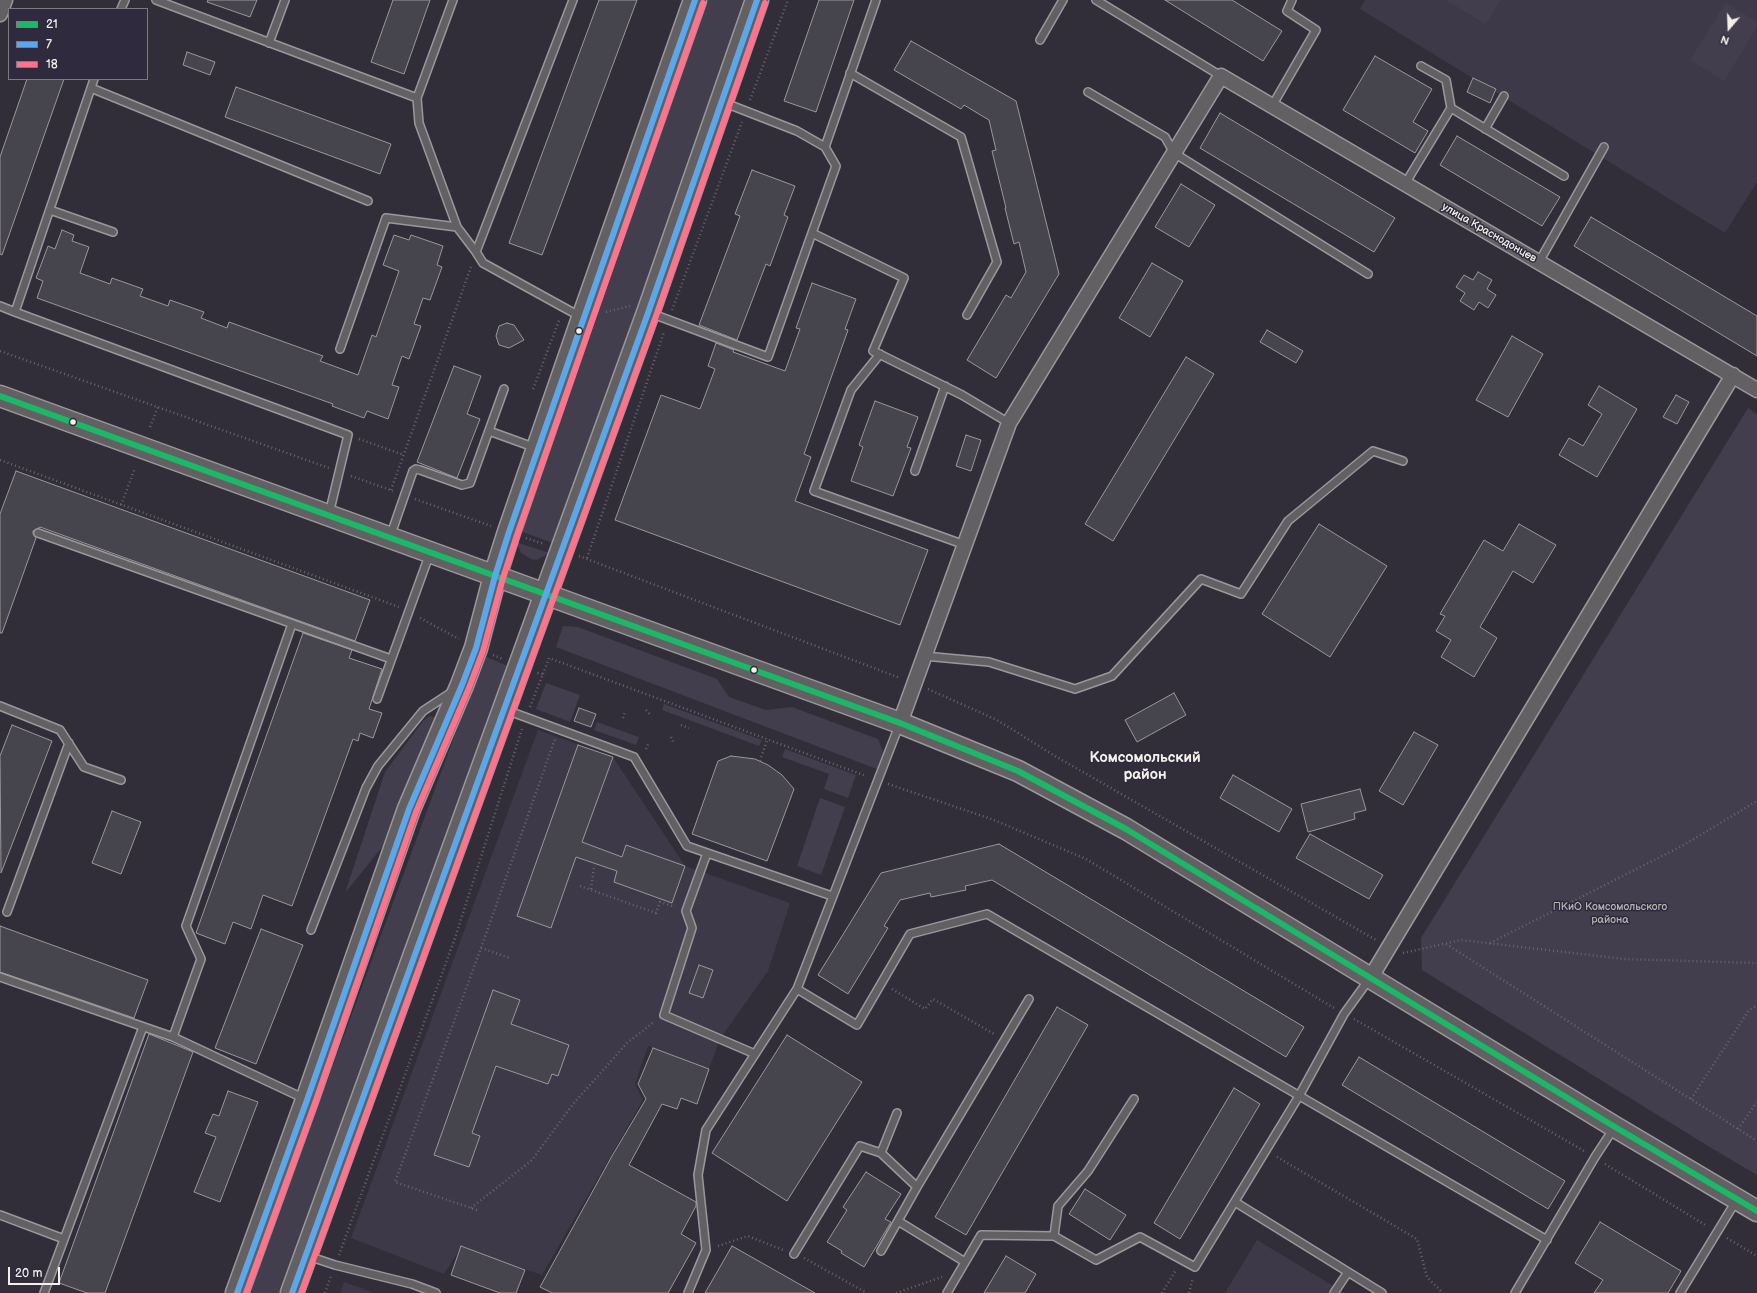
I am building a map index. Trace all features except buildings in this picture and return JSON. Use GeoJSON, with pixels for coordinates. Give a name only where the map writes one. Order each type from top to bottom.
{"type":"FeatureCollection","features":[{"type":"Feature","properties":{"kind":"main road"},"geometry":{"type":"LineString","coordinates":[[237,1293],[307,1100],[409,809],[462,685],[476,648],[495,576],[509,532],[695,0]]}},
{"type":"Feature","properties":{"kind":"main road"},"geometry":{"type":"LineString","coordinates":[[292,1293],[547,594],[650,307],[757,0]]}},
{"type":"Feature","properties":{"kind":"main road"},"geometry":{"type":"LineString","coordinates":[[0,396],[900,723],[1018,772],[1126,828],[1615,1127],[1757,1211]]}},
{"type":"Feature","properties":{"kind":"street"},"geometry":{"type":"LineString","coordinates":[[0,14],[5,0]]}},
{"type":"Feature","properties":{"kind":"street"},"geometry":{"type":"LineString","coordinates":[[900,723],[1009,423],[1221,76]]}},
{"type":"Feature","properties":{"kind":"street","name":"улица Краснодонцев"},"geometry":{"type":"LineString","coordinates":[[1221,76],[1757,390]]}},
{"type":"Feature","properties":{"kind":"street"},"geometry":{"type":"LineString","coordinates":[[1371,977],[1733,375]]}},
{"type":"Feature","properties":{"kind":"lane"},"geometry":{"type":"LineString","coordinates":[[156,0],[417,98]]}},
{"type":"Feature","properties":{"kind":"lane"},"geometry":{"type":"LineString","coordinates":[[269,43],[285,0]]}},
{"type":"Feature","properties":{"kind":"lane"},"geometry":{"type":"LineString","coordinates":[[453,0],[417,98],[419,124],[457,227],[483,263],[583,318]]}},
{"type":"Feature","properties":{"kind":"lane"},"geometry":{"type":"LineString","coordinates":[[476,252],[572,0]]}},
{"type":"Feature","properties":{"kind":"lane"},"geometry":{"type":"LineString","coordinates":[[825,147],[876,0]]}},
{"type":"Feature","properties":{"kind":"lane"},"geometry":{"type":"LineString","coordinates":[[1040,40],[1063,0]]}},
{"type":"Feature","properties":{"kind":"lane"},"geometry":{"type":"LineString","coordinates":[[1096,0],[1221,76]]}},
{"type":"Feature","properties":{"kind":"lane"},"geometry":{"type":"LineString","coordinates":[[1272,106],[1316,30],[1287,11],[1292,0]]}},
{"type":"Feature","properties":{"kind":"lane"},"geometry":{"type":"LineString","coordinates":[[1405,184],[1451,108],[1446,80],[1422,66]]}},
{"type":"Feature","properties":{"kind":"lane"},"geometry":{"type":"LineString","coordinates":[[850,73],[961,137],[997,262],[967,315]]}},
{"type":"Feature","properties":{"kind":"lane"},"geometry":{"type":"LineString","coordinates":[[15,312],[94,80]]}},
{"type":"Feature","properties":{"kind":"lane"},"geometry":{"type":"LineString","coordinates":[[90,88],[368,201]]}},
{"type":"Feature","properties":{"kind":"lane"},"geometry":{"type":"LineString","coordinates":[[1088,92],[1165,137],[1174,153],[1368,274]]}},
{"type":"Feature","properties":{"kind":"lane"},"geometry":{"type":"LineString","coordinates":[[1485,129],[1504,96]]}},
{"type":"Feature","properties":{"kind":"lane"},"geometry":{"type":"LineString","coordinates":[[650,307],[668,320],[768,357],[836,166],[825,147],[797,131],[721,101]]}},
{"type":"Feature","properties":{"kind":"lane"},"geometry":{"type":"LineString","coordinates":[[1451,108],[1564,176]]}},
{"type":"Feature","properties":{"kind":"lane"},"geometry":{"type":"LineString","coordinates":[[1538,262],[1604,147]]}},
{"type":"Feature","properties":{"kind":"lane"},"geometry":{"type":"LineString","coordinates":[[50,210],[113,232]]}},
{"type":"Feature","properties":{"kind":"lane"},"geometry":{"type":"LineString","coordinates":[[340,349],[386,218],[457,227]]}},
{"type":"Feature","properties":{"kind":"lane"},"geometry":{"type":"LineString","coordinates":[[812,233],[904,278],[873,351],[945,386],[1009,423]]}},
{"type":"Feature","properties":{"kind":"lane"},"geometry":{"type":"LineString","coordinates":[[0,306],[348,435],[329,516]]}},
{"type":"Feature","properties":{"kind":"lane"},"geometry":{"type":"LineString","coordinates":[[880,354],[851,390],[814,491],[965,545]]}},
{"type":"Feature","properties":{"kind":"lane"},"geometry":{"type":"LineString","coordinates":[[915,471],[945,386]]}},
{"type":"Feature","properties":{"kind":"lane"},"geometry":{"type":"LineString","coordinates":[[390,538],[413,471],[416,470],[462,486],[470,483],[504,389]]}},
{"type":"Feature","properties":{"kind":"lane"},"geometry":{"type":"LineString","coordinates":[[489,431],[538,449]]}},
{"type":"Feature","properties":{"kind":"lane"},"geometry":{"type":"LineString","coordinates":[[924,656],[989,662],[1075,690],[1112,676],[1201,579],[1241,594],[1288,521],[1373,451],[1403,461]]}},
{"type":"Feature","properties":{"kind":"lane"},"geometry":{"type":"LineString","coordinates":[[38,533],[391,660]]}},
{"type":"Feature","properties":{"kind":"lane"},"geometry":{"type":"LineString","coordinates":[[377,699],[430,552]]}},
{"type":"Feature","properties":{"kind":"lane"},"geometry":{"type":"LineString","coordinates":[[173,1037],[201,959],[186,926],[292,624]]}},
{"type":"Feature","properties":{"kind":"lane"},"geometry":{"type":"LineString","coordinates":[[311,930],[366,788],[378,766],[423,711],[462,685]]}},
{"type":"Feature","properties":{"kind":"lane"},"geometry":{"type":"LineString","coordinates":[[0,706],[60,730],[84,767],[120,780]]}},
{"type":"Feature","properties":{"kind":"lane"},"geometry":{"type":"LineString","coordinates":[[504,709],[634,757],[687,846],[832,896]]}},
{"type":"Feature","properties":{"kind":"lane"},"geometry":{"type":"LineString","coordinates":[[688,1293],[706,1250],[698,1175],[706,1130],[797,989],[900,723]]}},
{"type":"Feature","properties":{"kind":"lane"},"geometry":{"type":"LineString","coordinates":[[7,912],[69,743]]}},
{"type":"Feature","properties":{"kind":"lane"},"geometry":{"type":"LineString","coordinates":[[707,853],[686,911],[692,928],[664,1015],[755,1054]]}},
{"type":"Feature","properties":{"kind":"lane"},"geometry":{"type":"LineString","coordinates":[[797,989],[857,1025],[910,934],[987,914],[1547,1240]]}},
{"type":"Feature","properties":{"kind":"lane"},"geometry":{"type":"LineString","coordinates":[[0,977],[173,1037],[307,1100]]}},
{"type":"Feature","properties":{"kind":"lane"},"geometry":{"type":"LineString","coordinates":[[947,1293],[981,1235],[1054,1236],[1096,1260],[1140,1237],[1195,1267],[1299,1096],[1344,1014],[1371,977]]}},
{"type":"Feature","properties":{"kind":"lane"},"geometry":{"type":"LineString","coordinates":[[881,1251],[917,1187],[1029,1000]]}},
{"type":"Feature","properties":{"kind":"lane"},"geometry":{"type":"LineString","coordinates":[[44,1293],[143,1027]]}},
{"type":"Feature","properties":{"kind":"lane"},"geometry":{"type":"LineString","coordinates":[[1054,1236],[1058,1206],[1088,1171],[1134,1099]]}},
{"type":"Feature","properties":{"kind":"lane"},"geometry":{"type":"LineString","coordinates":[[881,1152],[897,1113]]}},
{"type":"Feature","properties":{"kind":"lane"},"geometry":{"type":"LineString","coordinates":[[1515,1293],[1595,1157],[1615,1127]]}},
{"type":"Feature","properties":{"kind":"lane"},"geometry":{"type":"LineString","coordinates":[[794,1254],[860,1146],[881,1152],[917,1187]]}},
{"type":"Feature","properties":{"kind":"lane"},"geometry":{"type":"LineString","coordinates":[[1680,1293],[1716,1231],[1737,1199]]}},
{"type":"Feature","properties":{"kind":"lane"},"geometry":{"type":"LineString","coordinates":[[1234,1202],[1382,1293]]}},
{"type":"Feature","properties":{"kind":"lane"},"geometry":{"type":"LineString","coordinates":[[0,1215],[64,1239]]}},
{"type":"Feature","properties":{"kind":"lane"},"geometry":{"type":"LineString","coordinates":[[898,1221],[965,1262]]}},
{"type":"Feature","properties":{"kind":"lane"},"geometry":{"type":"LineString","coordinates":[[306,1256],[335,1265],[412,1284],[436,1293]]}},
{"type":"Feature","properties":{"kind":"lane"},"geometry":{"type":"LineString","coordinates":[[1334,1293],[1348,1272]]}},
{"type":"Feature","properties":{"kind":"path"},"geometry":{"type":"LineString","coordinates":[[587,558],[668,320],[788,0]]}},
{"type":"Feature","properties":{"kind":"path"},"geometry":{"type":"LineString","coordinates":[[391,490],[476,252]]}},
{"type":"Feature","properties":{"kind":"path"},"geometry":{"type":"LineString","coordinates":[[583,318],[650,307]]}},
{"type":"Feature","properties":{"kind":"path"},"geometry":{"type":"LineString","coordinates":[[0,351],[404,495],[587,558],[914,683],[997,720],[1150,811],[1401,953],[1462,940],[1624,959],[1757,963]]}},
{"type":"Feature","properties":{"kind":"path"},"geometry":{"type":"LineString","coordinates":[[150,427],[158,407]]}},
{"type":"Feature","properties":{"kind":"path"},"geometry":{"type":"LineString","coordinates":[[348,435],[404,455]]}},
{"type":"Feature","properties":{"kind":"path"},"geometry":{"type":"LineString","coordinates":[[122,505],[135,468]]}},
{"type":"Feature","properties":{"kind":"path"},"geometry":{"type":"LineString","coordinates":[[543,674],[549,658],[767,740],[994,820],[1086,859],[1344,1014],[1595,1157],[1757,1256]]}},
{"type":"Feature","properties":{"kind":"path"},"geometry":{"type":"LineString","coordinates":[[646,710],[650,714]]}},
{"type":"Feature","properties":{"kind":"path"},"geometry":{"type":"LineString","coordinates":[[623,718],[625,712]]}},
{"type":"Feature","properties":{"kind":"path"},"geometry":{"type":"LineString","coordinates":[[681,725],[690,728]]}},
{"type":"Feature","properties":{"kind":"path"},"geometry":{"type":"LineString","coordinates":[[477,1210],[395,1182],[481,948],[558,729]]}},
{"type":"Feature","properties":{"kind":"path"},"geometry":{"type":"LineString","coordinates":[[671,737],[674,744]]}},
{"type":"Feature","properties":{"kind":"path"},"geometry":{"type":"LineString","coordinates":[[760,761],[767,740]]}},
{"type":"Feature","properties":{"kind":"path"},"geometry":{"type":"LineString","coordinates":[[646,749],[648,742]]}},
{"type":"Feature","properties":{"kind":"path"},"geometry":{"type":"LineString","coordinates":[[1489,943],[1682,846],[1757,801]]}},
{"type":"Feature","properties":{"kind":"path"},"geometry":{"type":"LineString","coordinates":[[591,889],[594,867]]}},
{"type":"Feature","properties":{"kind":"path"},"geometry":{"type":"LineString","coordinates":[[580,886],[656,913],[660,902],[686,911]]}},
{"type":"Feature","properties":{"kind":"path"},"geometry":{"type":"LineString","coordinates":[[325,1293],[455,938]]}},
{"type":"Feature","properties":{"kind":"path"},"geometry":{"type":"LineString","coordinates":[[1446,944],[1757,1141]]}},
{"type":"Feature","properties":{"kind":"path"},"geometry":{"type":"LineString","coordinates":[[481,948],[510,958]]}},
{"type":"Feature","properties":{"kind":"path"},"geometry":{"type":"LineString","coordinates":[[881,983],[925,1009],[933,999],[1004,1041]]}},
{"type":"Feature","properties":{"kind":"path"},"geometry":{"type":"LineString","coordinates":[[1691,1099],[1749,1010],[1757,1005]]}},
{"type":"Feature","properties":{"kind":"path"},"geometry":{"type":"LineString","coordinates":[[470,1208],[532,1160],[573,1104],[627,1043],[664,1015]]}},
{"type":"Feature","properties":{"kind":"path"},"geometry":{"type":"LineString","coordinates":[[1738,1129],[1757,1102]]}},
{"type":"Feature","properties":{"kind":"path"},"geometry":{"type":"LineString","coordinates":[[1266,1150],[1417,1240],[1427,1277],[1443,1293]]}},
{"type":"Feature","properties":{"kind":"path"},"geometry":{"type":"LineString","coordinates":[[1162,1293],[1182,1259]]}},
{"type":"Feature","properties":{"kind":"path"},"geometry":{"type":"LineString","coordinates":[[896,1293],[961,1270]]}},
{"type":"Feature","properties":{"kind":"shaded area"},"geometry":{"type":"Polygon","coordinates":[[[1365,0],[1757,0],[1757,182],[1725,233],[1360,9],[1365,0]]]}},
{"type":"Feature","properties":{"kind":"shaded area"},"geometry":{"type":"Polygon","coordinates":[[[538,730],[613,757],[685,866],[790,903],[768,971],[720,1039],[709,1069],[648,1046],[635,1084],[643,1100],[542,1275],[461,1247],[444,1274],[351,1238],[538,730]]]}},
{"type":"Feature","properties":{"kind":"shaded area"},"geometry":{"type":"Polygon","coordinates":[[[1257,1240],[1345,1293],[1225,1293],[1257,1240]]]}},
{"type":"Feature","properties":{"kind":"shaded area"},"geometry":{"type":"Polygon","coordinates":[[[344,1282],[374,1293],[340,1293],[344,1282]]]}},
{"type":"Feature","properties":{"kind":"green space"},"geometry":{"type":"Polygon","coordinates":[[[708,0],[747,0],[553,543],[520,531],[708,0]]]}},
{"type":"Feature","properties":{"kind":"green space"},"geometry":{"type":"Polygon","coordinates":[[[1446,0],[1501,0],[1485,24],[1446,0]]]}},
{"type":"Feature","properties":{"kind":"green space"},"geometry":{"type":"Polygon","coordinates":[[[1726,3],[1757,22],[1757,27],[1724,81],[1690,60],[1726,3]]]}},
{"type":"Feature","properties":{"kind":"green space","name":"ПКиО Комсомольского района"},"geometry":{"type":"Polygon","coordinates":[[[1748,408],[1757,414],[1757,1175],[1422,970],[1421,938],[1748,408]]]}},
{"type":"Feature","properties":{"kind":"green space"},"geometry":{"type":"Polygon","coordinates":[[[516,542],[549,553],[537,560],[531,559],[521,553],[516,542]]]}},
{"type":"Feature","properties":{"kind":"green space"},"geometry":{"type":"Polygon","coordinates":[[[563,626],[578,627],[717,679],[729,697],[766,710],[792,707],[878,739],[883,752],[877,769],[556,647],[563,626]]]}},
{"type":"Feature","properties":{"kind":"green space"},"geometry":{"type":"Polygon","coordinates":[[[484,656],[510,667],[285,1293],[249,1293],[484,656]]]}},
{"type":"Feature","properties":{"kind":"green space"},"geometry":{"type":"Polygon","coordinates":[[[546,683],[580,695],[570,722],[536,709],[546,683]]]}},
{"type":"Feature","properties":{"kind":"green space"},"geometry":{"type":"Polygon","coordinates":[[[664,704],[762,740],[759,746],[662,710],[664,704]]]}},
{"type":"Feature","properties":{"kind":"green space"},"geometry":{"type":"Polygon","coordinates":[[[430,716],[438,718],[399,826],[345,893],[385,772],[423,721],[430,716]]]}},
{"type":"Feature","properties":{"kind":"green space"},"geometry":{"type":"Polygon","coordinates":[[[597,722],[639,737],[636,745],[594,730],[597,722]]]}},
{"type":"Feature","properties":{"kind":"green space"},"geometry":{"type":"Polygon","coordinates":[[[785,749],[856,775],[848,798],[824,789],[829,774],[782,757],[785,749]]]}},
{"type":"Feature","properties":{"kind":"green space"},"geometry":{"type":"Polygon","coordinates":[[[820,798],[845,807],[821,875],[797,866],[820,798]]]}},
{"type":"Feature","properties":{"kind":"transit line","name":"7"},"geometry":{"type":"LineString","coordinates":[[237,1293],[307,1100],[409,809],[462,685],[476,648],[495,576],[509,532],[695,0]]}},
{"type":"Feature","properties":{"kind":"transit line","name":"7"},"geometry":{"type":"LineString","coordinates":[[292,1293],[648,313],[757,0]]}},
{"type":"Feature","properties":{"kind":"transit line","name":"18"},"geometry":{"type":"LineString","coordinates":[[246,1293],[315,1103],[416,812],[469,688],[483,651],[503,578],[517,535],[703,3]]}},
{"type":"Feature","properties":{"kind":"transit line","name":"18"},"geometry":{"type":"LineString","coordinates":[[301,1293],[656,316],[765,3]]}},
{"type":"Feature","properties":{"kind":"transit line","name":"21"},"geometry":{"type":"LineString","coordinates":[[0,396],[900,723],[1018,771],[1126,829],[1615,1127],[1757,1211]]}},
{"type":"Feature","properties":{"kind":"district","name":"Комсомольский район"},"geometry":{"type":"Point","coordinates":[1145,766]}}]}
